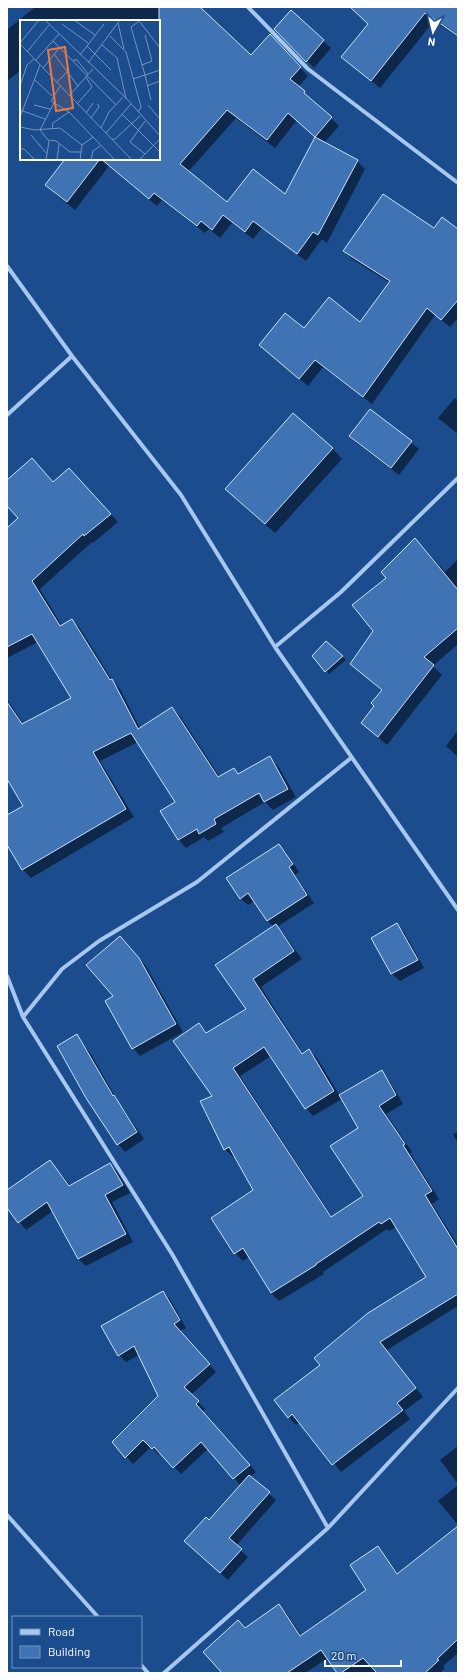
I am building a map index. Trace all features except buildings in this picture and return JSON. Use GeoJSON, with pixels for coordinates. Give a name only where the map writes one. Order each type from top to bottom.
{"type":"FeatureCollection","features":[{"type":"Feature","properties":{"kind":"street"},"geometry":{"type":"LineString","coordinates":[[248,7],[308,69],[458,184]]}},
{"type":"Feature","properties":{"kind":"street"},"geometry":{"type":"LineString","coordinates":[[7,266],[72,356],[181,495],[275,648],[458,910]]}},
{"type":"Feature","properties":{"kind":"street"},"geometry":{"type":"LineString","coordinates":[[7,414],[72,356]]}},
{"type":"Feature","properties":{"kind":"street"},"geometry":{"type":"LineString","coordinates":[[275,648],[341,592],[458,478]]}},
{"type":"Feature","properties":{"kind":"street"},"geometry":{"type":"LineString","coordinates":[[23,1018],[62,969],[99,941],[197,882],[351,758]]}},
{"type":"Feature","properties":{"kind":"street"},"geometry":{"type":"LineString","coordinates":[[7,976],[23,1018],[172,1254],[328,1528]]}},
{"type":"Feature","properties":{"kind":"street"},"geometry":{"type":"LineString","coordinates":[[164,1673],[328,1528],[458,1388]]}},
{"type":"Feature","properties":{"kind":"street"},"geometry":{"type":"LineString","coordinates":[[7,1515],[97,1616]]}}]}
